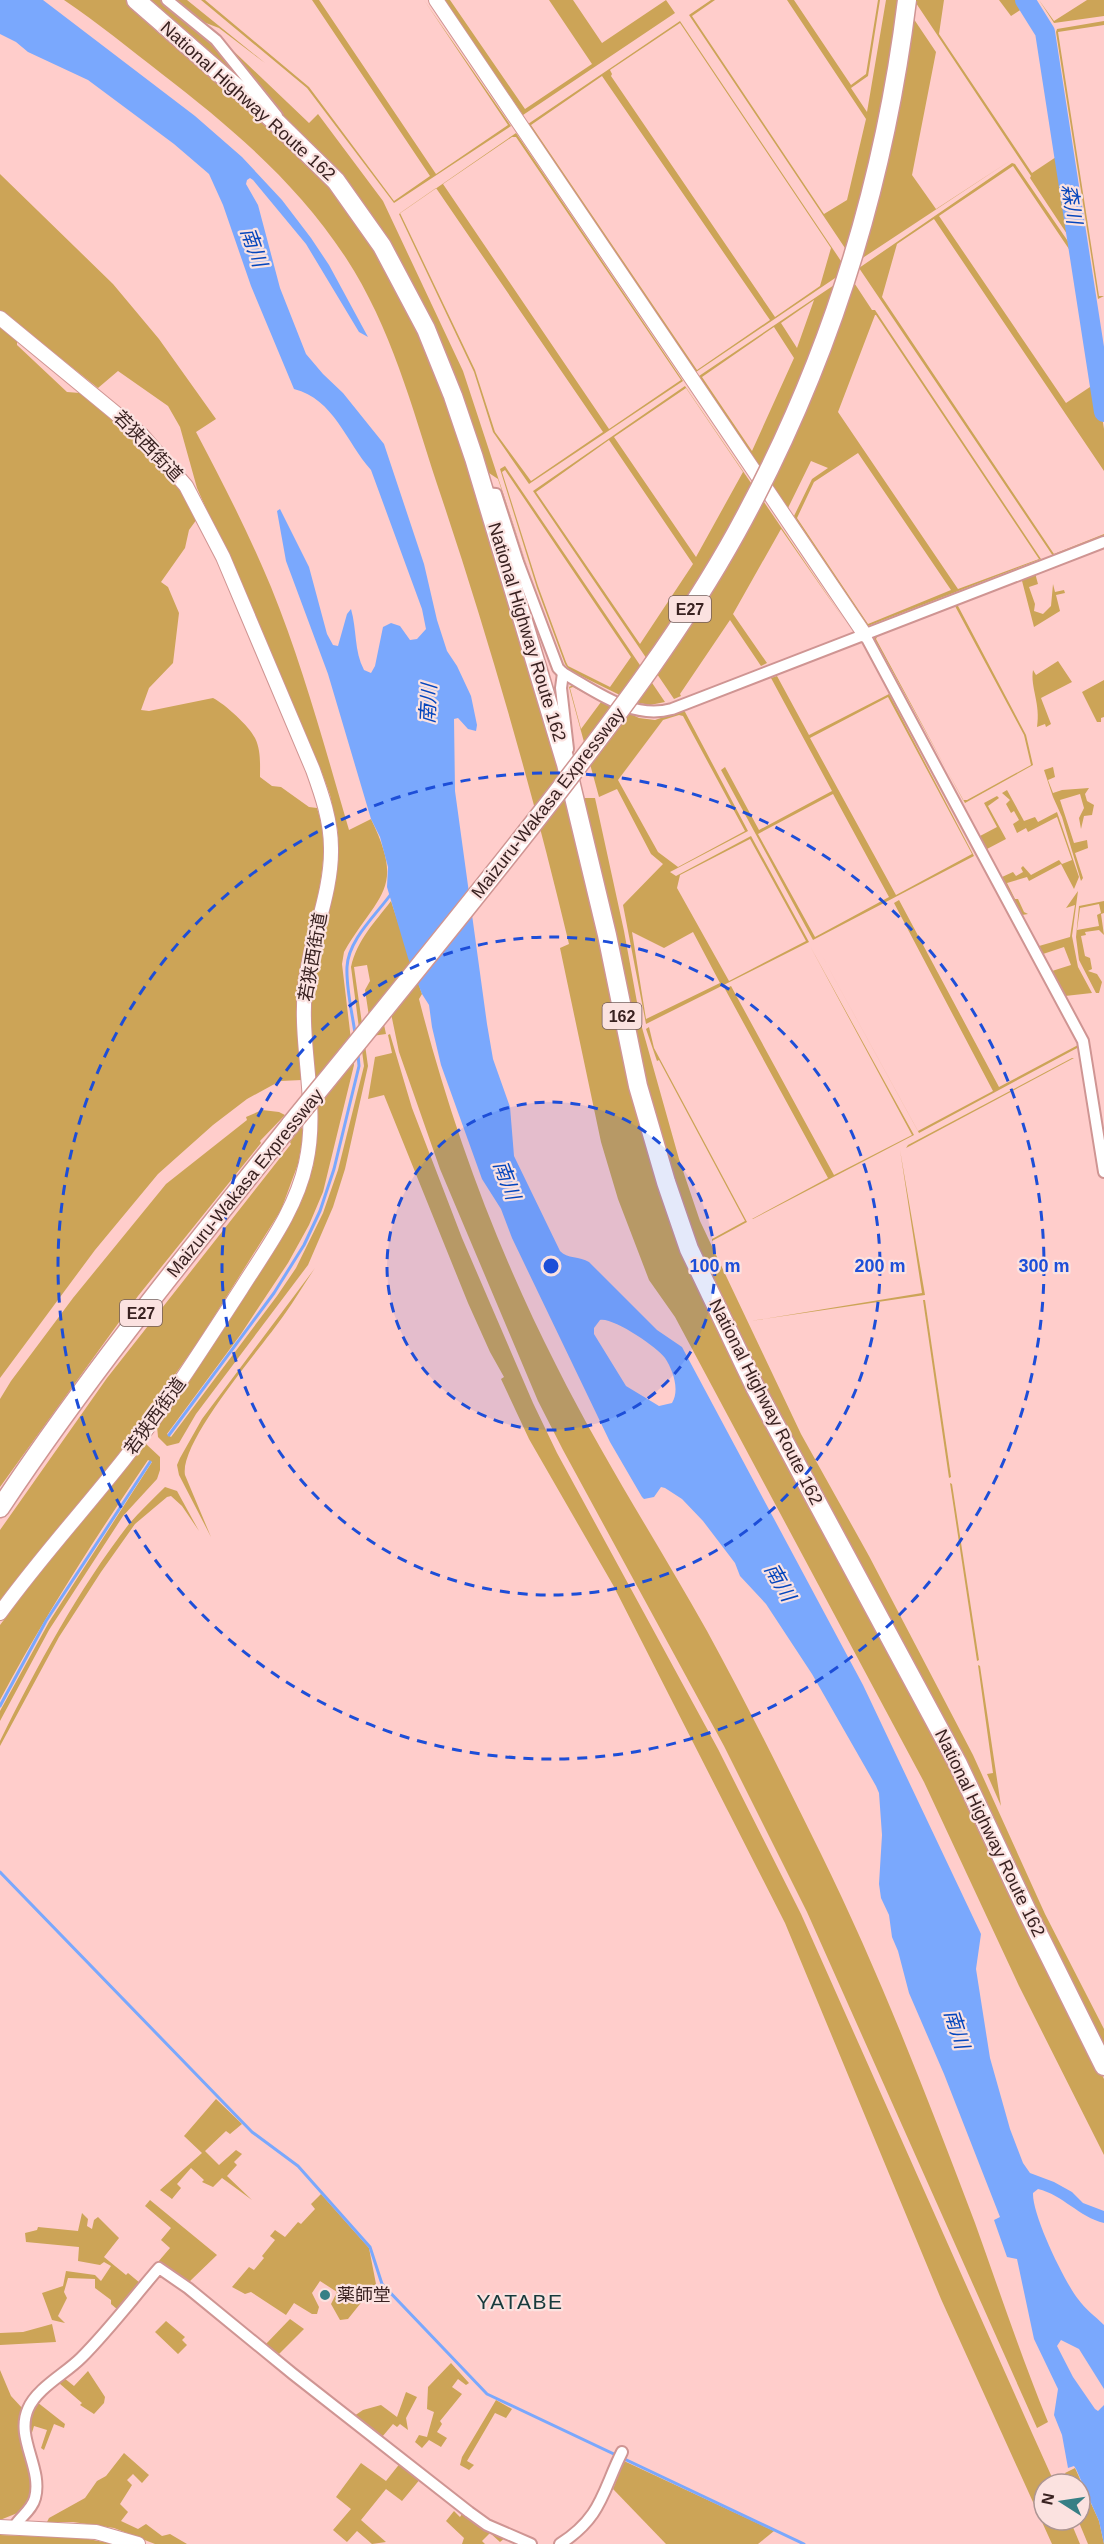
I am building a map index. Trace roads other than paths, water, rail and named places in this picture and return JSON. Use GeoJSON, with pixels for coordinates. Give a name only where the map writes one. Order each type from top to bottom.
{"type":"FeatureCollection","features":[{"type":"Feature","properties":{"kind":"highway","name":"National Highway Route 162"},"geometry":{"type":"LineString","coordinates":[[136,0],[276,122],[336,181],[382,246],[412,301],[442,366],[485,493],[566,764],[607,935],[638,1086],[663,1173],[689,1249],[756,1389],[958,1764],[1029,1915],[1104,2066]]}},
{"type":"Feature","properties":{"kind":"highway","name":"Maizuru-Wakasa Expressway"},"geometry":{"type":"LineString","coordinates":[[0,1508],[53,1431],[149,1303],[506,860],[603,735],[681,623],[735,534],[792,419],[819,355],[844,286],[883,142],[898,67],[907,0]]}},
{"type":"Feature","properties":{"kind":"street"},"geometry":{"type":"LineString","coordinates":[[167,0],[216,40],[278,115],[276,122]]}},
{"type":"Feature","properties":{"kind":"street"},"geometry":{"type":"LineString","coordinates":[[436,0],[865,634],[1083,1041],[1104,1172]]}},
{"type":"Feature","properties":{"kind":"street","name":"若狭西街道"},"geometry":{"type":"LineString","coordinates":[[0,318],[142,435],[177,473],[195,500],[232,576],[313,770],[324,802],[331,850],[328,880],[305,989],[304,1034],[311,1132],[306,1165],[296,1196],[266,1250],[167,1401],[0,1613]]}},
{"type":"Feature","properties":{"kind":"street"},"geometry":{"type":"LineString","coordinates":[[485,493],[496,494],[526,582],[553,654],[563,674],[561,688],[569,753],[566,764]]}},
{"type":"Feature","properties":{"kind":"street"},"geometry":{"type":"LineString","coordinates":[[563,674],[635,711],[653,713],[672,709],[1104,542]]}},
{"type":"Feature","properties":{"kind":"street"},"geometry":{"type":"LineString","coordinates":[[7,2527],[34,2502],[37,2491],[26,2434],[28,2408],[41,2393],[81,2358],[159,2268],[188,2288],[469,2512],[487,2525],[531,2544]]}},
{"type":"Feature","properties":{"kind":"street"},"geometry":{"type":"LineString","coordinates":[[560,2544],[584,2525],[603,2500],[622,2452]]}},
{"type":"Feature","properties":{"kind":"street"},"geometry":{"type":"LineString","coordinates":[[7,2527],[96,2532],[138,2544]]}},
{"type":"Feature","properties":{"kind":"water","name":"南川"},"geometry":{"type":"Polygon","coordinates":[[[0,0],[43,0],[195,116],[242,157],[282,200],[329,265],[368,337],[359,332],[306,244],[253,180],[250,178],[247,180],[246,184],[258,205],[280,288],[306,354],[343,393],[384,444],[424,564],[447,651],[471,696],[477,725],[476,731],[468,729],[458,718],[454,719],[455,791],[487,1024],[493,1059],[510,1107],[514,1156],[560,1251],[589,1262],[657,1330],[682,1347],[863,1685],[981,1934],[976,1969],[990,2058],[1010,2129],[1023,2163],[1030,2173],[1054,2182],[1072,2192],[1083,2203],[1104,2211],[1104,2223],[1087,2216],[1047,2192],[1038,2189],[1033,2193],[1043,2231],[1065,2278],[1081,2303],[1104,2325],[1104,2389],[1079,2349],[1061,2340],[1057,2346],[1073,2377],[1095,2409],[1098,2411],[1104,2405],[1104,2544],[1099,2521],[1092,2505],[1092,2472],[1077,2472],[1074,2466],[1068,2468],[1062,2435],[1054,2415],[1058,2389],[1034,2339],[1017,2259],[1007,2257],[994,2220],[1000,2217],[944,2074],[909,1993],[892,1937],[889,1915],[881,1898],[879,1884],[882,1835],[879,1793],[876,1786],[812,1674],[766,1604],[740,1576],[735,1563],[703,1521],[682,1499],[665,1488],[661,1487],[654,1497],[644,1499],[642,1497],[610,1442],[512,1238],[501,1209],[482,1179],[441,1065],[429,1005],[422,994],[408,958],[387,887],[388,867],[380,837],[371,819],[328,674],[286,561],[277,511],[280,509],[309,567],[327,634],[333,645],[338,646],[347,614],[351,609],[361,663],[364,670],[371,673],[375,666],[383,627],[391,623],[400,626],[410,640],[417,639],[426,629],[422,609],[371,470],[329,412],[308,394],[294,389],[251,286],[223,205],[209,174],[174,144],[88,80],[28,52],[16,42],[0,34],[0,0]],[[600,1320],[594,1328],[594,1334],[626,1386],[659,1406],[672,1403],[675,1386],[671,1368],[665,1358],[653,1347],[615,1323],[600,1320]]]}},
{"type":"Feature","properties":{"kind":"waterway","name":"森川"},"geometry":{"type":"LineString","coordinates":[[1025,0],[1045,32],[1104,412]]}},
{"type":"Feature","properties":{"kind":"waterway"},"geometry":{"type":"LineString","coordinates":[[355,1033],[347,983],[349,957],[357,938],[391,894]]}},
{"type":"Feature","properties":{"kind":"waterway"},"geometry":{"type":"LineString","coordinates":[[169,1435],[274,1293],[304,1245],[320,1211],[334,1169],[359,1066],[358,1054]]}},
{"type":"Feature","properties":{"kind":"waterway"},"geometry":{"type":"LineString","coordinates":[[0,1706],[46,1621],[150,1462]]}},
{"type":"Feature","properties":{"kind":"waterway"},"geometry":{"type":"LineString","coordinates":[[0,1872],[252,2132],[298,2166],[370,2247],[382,2284],[487,2394],[804,2544]]}},
{"type":"Feature","properties":{"kind":"place","name":"薬師堂"},"geometry":{"type":"Point","coordinates":[325,2295]}},
{"type":"Feature","properties":{"kind":"district","name":"YATABE"},"geometry":{"type":"Point","coordinates":[520,2302]}}]}
